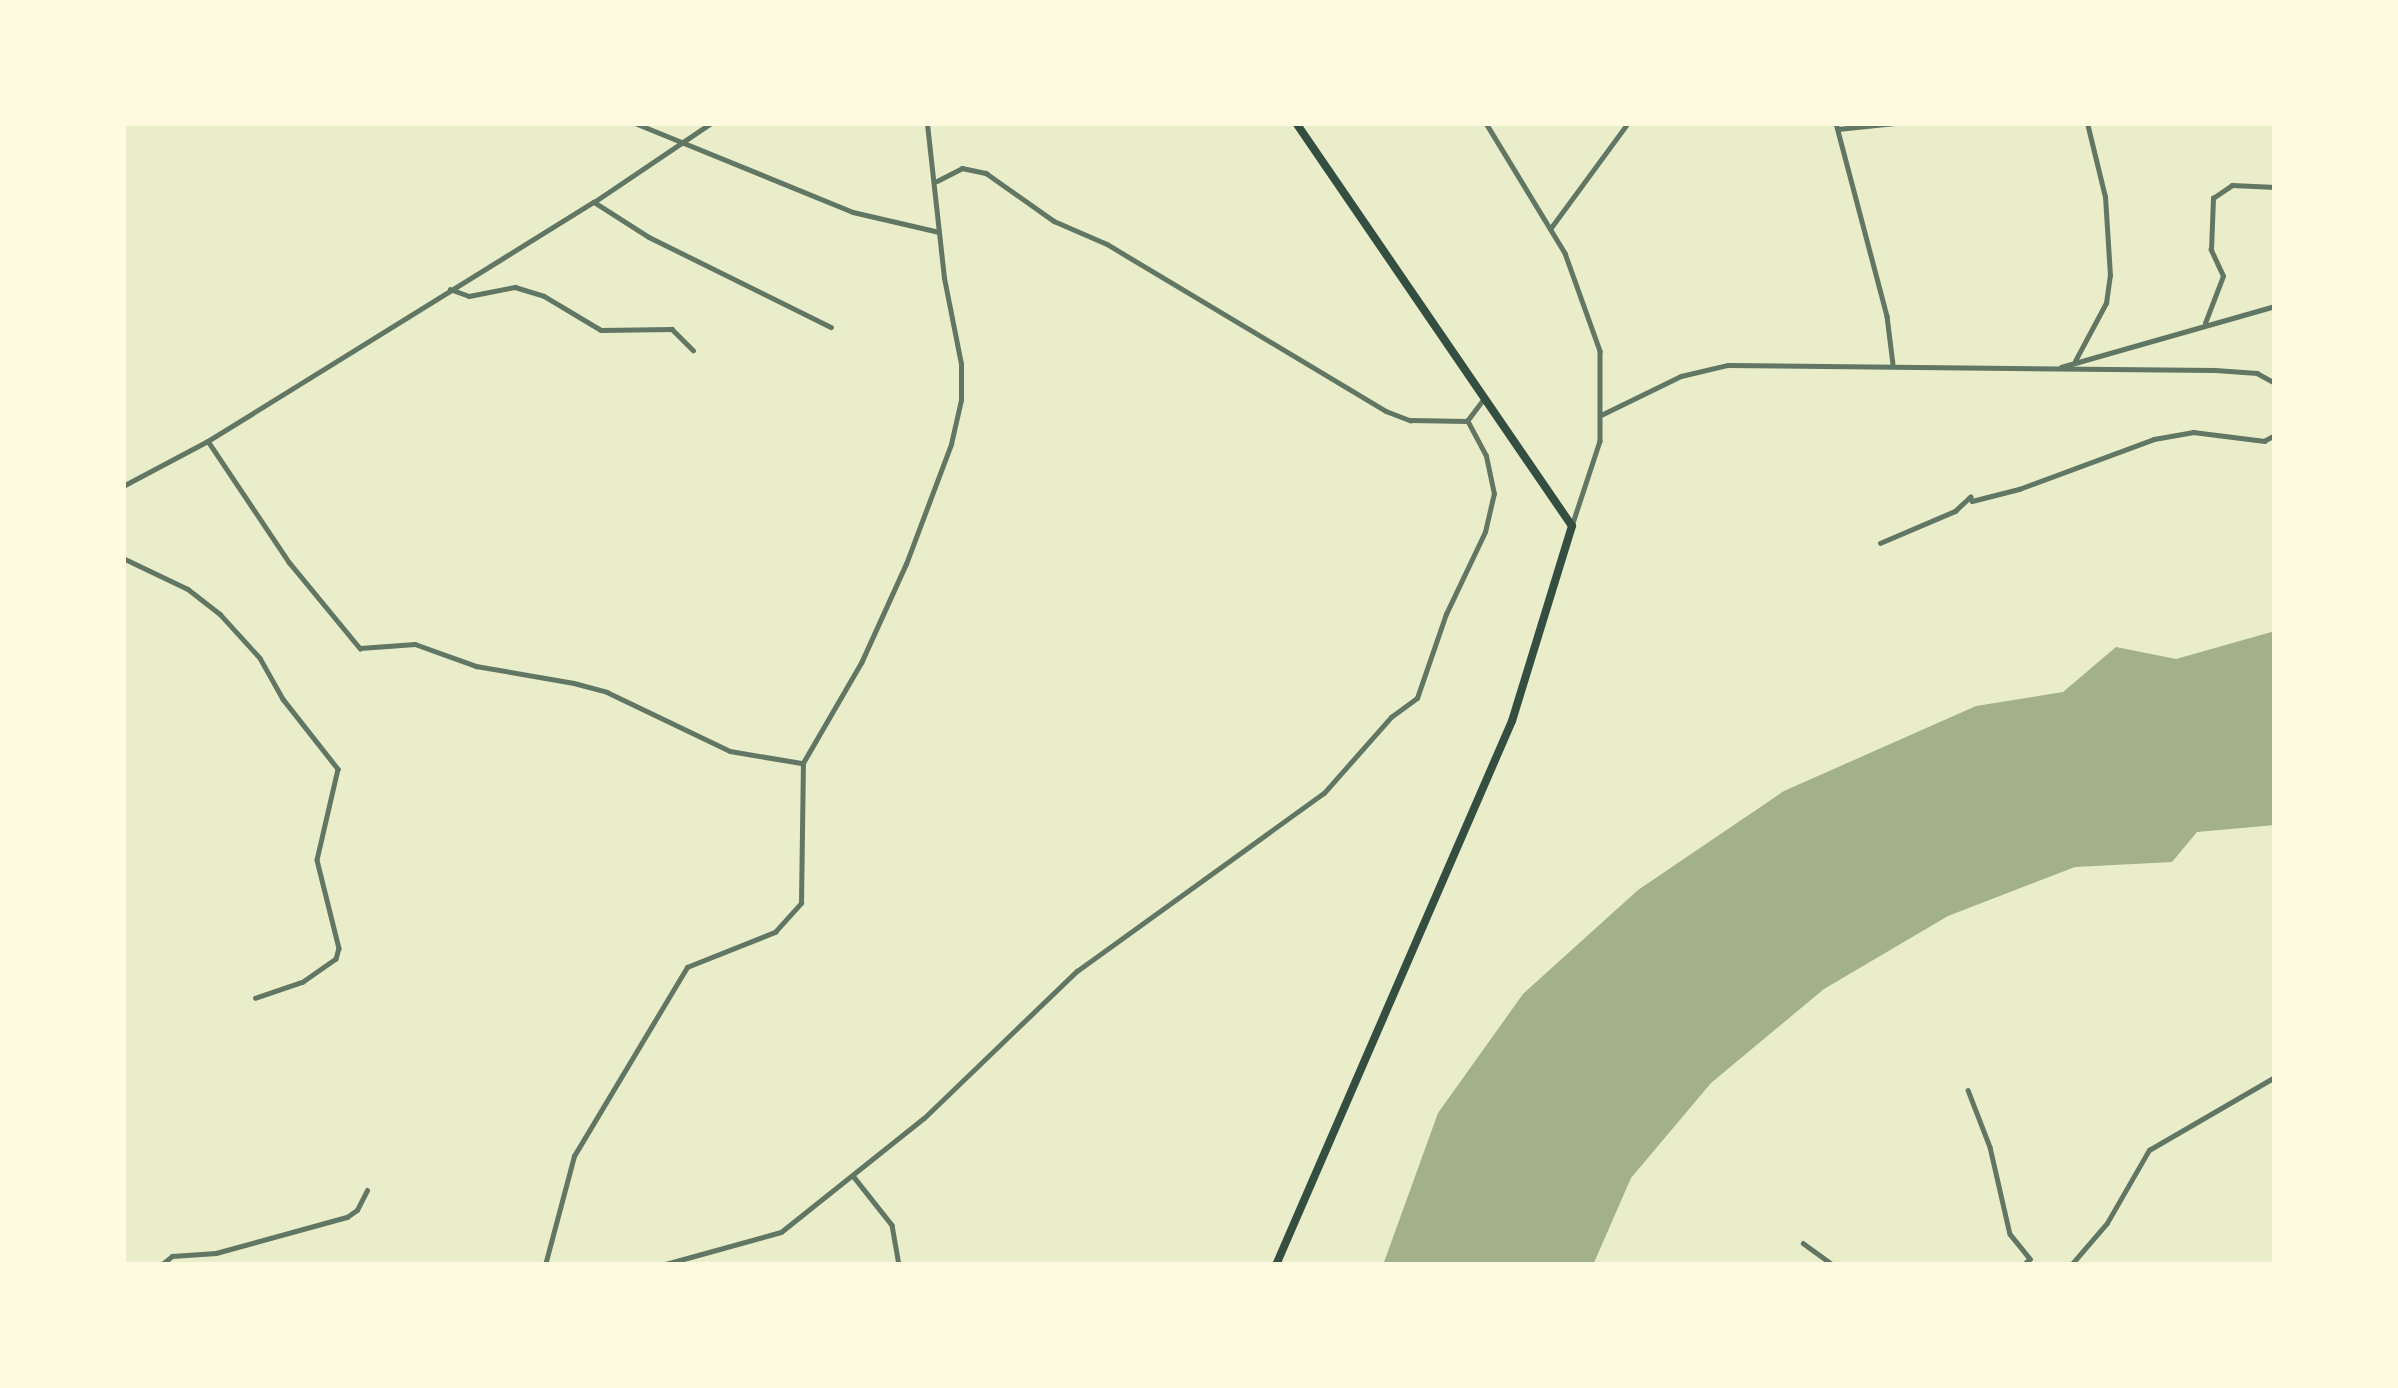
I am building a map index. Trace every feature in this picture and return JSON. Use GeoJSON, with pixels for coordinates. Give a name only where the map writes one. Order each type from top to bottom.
{"type":"FeatureCollection","features":[{"type":"Feature","properties":{"kind":"highway"},"geometry":{"type":"LineString","coordinates":[[1276,1265],[1512,721],[1572,526],[1296,123]]}},
{"type":"Feature","properties":{"kind":"street"},"geometry":{"type":"LineString","coordinates":[[635,123],[853,212],[939,232]]}},
{"type":"Feature","properties":{"kind":"street"},"geometry":{"type":"LineString","coordinates":[[123,486],[208,441],[594,202],[711,123]]}},
{"type":"Feature","properties":{"kind":"street"},"geometry":{"type":"LineString","coordinates":[[545,1265],[574,1156],[687,967],[775,932],[801,903],[802,763],[861,663],[951,444],[961,400],[961,364],[926,123]]}},
{"type":"Feature","properties":{"kind":"street"},"geometry":{"type":"LineString","coordinates":[[1486,123],[1550,229],[1593,320],[1600,441],[1572,526]]}},
{"type":"Feature","properties":{"kind":"street"},"geometry":{"type":"LineString","coordinates":[[1550,229],[1628,123]]}},
{"type":"Feature","properties":{"kind":"street"},"geometry":{"type":"LineString","coordinates":[[1893,364],[1887,316],[1837,126],[1895,123]]}},
{"type":"Feature","properties":{"kind":"street"},"geometry":{"type":"LineString","coordinates":[[2075,361],[2106,303],[2110,276],[2105,197],[2087,123]]}},
{"type":"Feature","properties":{"kind":"street"},"geometry":{"type":"LineString","coordinates":[[937,181],[962,168],[976,168],[1054,221],[1107,244],[1340,387],[1410,420],[1467,421]]}},
{"type":"Feature","properties":{"kind":"street"},"geometry":{"type":"LineString","coordinates":[[2203,328],[2217,304],[2223,276],[2212,250],[2213,198],[2232,185],[2275,187]]}},
{"type":"Feature","properties":{"kind":"street"},"geometry":{"type":"LineString","coordinates":[[594,202],[649,237],[831,327]]}},
{"type":"Feature","properties":{"kind":"street"},"geometry":{"type":"LineString","coordinates":[[451,289],[469,296],[515,287],[544,296],[601,330],[672,329],[693,350]]}},
{"type":"Feature","properties":{"kind":"street"},"geometry":{"type":"LineString","coordinates":[[2056,369],[2275,305]]}},
{"type":"Feature","properties":{"kind":"street"},"geometry":{"type":"LineString","coordinates":[[1601,415],[1681,376],[1728,364],[2215,370],[2257,374],[2275,383]]}},
{"type":"Feature","properties":{"kind":"street"},"geometry":{"type":"LineString","coordinates":[[1467,421],[1483,400]]}},
{"type":"Feature","properties":{"kind":"street"},"geometry":{"type":"LineString","coordinates":[[662,1265],[770,1240],[854,1177],[924,1118],[1077,971],[1324,793],[1391,716],[1417,698],[1446,614],[1485,532],[1494,494],[1486,455],[1467,421]]}},
{"type":"Feature","properties":{"kind":"street"},"geometry":{"type":"LineString","coordinates":[[1880,543],[1955,511],[1970,497],[1972,502],[2020,489],[2154,439],[2193,433],[2264,441],[2275,435]]}},
{"type":"Feature","properties":{"kind":"street"},"geometry":{"type":"LineString","coordinates":[[208,441],[289,562],[360,648],[415,644],[476,666],[574,683],[607,692],[730,751],[802,763]]}},
{"type":"Feature","properties":{"kind":"street"},"geometry":{"type":"LineString","coordinates":[[123,558],[188,589],[220,614],[260,658],[283,699],[338,770],[317,860],[339,948],[336,959],[303,982],[256,998]]}},
{"type":"Feature","properties":{"kind":"street"},"geometry":{"type":"LineString","coordinates":[[2071,1265],[2107,1223],[2150,1150],[2275,1077]]}},
{"type":"Feature","properties":{"kind":"street"},"geometry":{"type":"LineString","coordinates":[[1967,1090],[1990,1147],[2010,1234],[2030,1258],[2024,1265]]}},
{"type":"Feature","properties":{"kind":"street"},"geometry":{"type":"LineString","coordinates":[[854,1177],[892,1225],[899,1265]]}},
{"type":"Feature","properties":{"kind":"street"},"geometry":{"type":"LineString","coordinates":[[161,1265],[172,1256],[216,1253],[347,1217],[358,1210],[367,1190]]}},
{"type":"Feature","properties":{"kind":"street"},"geometry":{"type":"LineString","coordinates":[[1803,1243],[1833,1265]]}},
{"type":"Feature","properties":{"kind":"shaded area"},"geometry":{"type":"Polygon","coordinates":[[[2275,631],[2275,825],[2197,832],[2172,862],[2075,867],[1948,916],[1824,989],[1711,1083],[1631,1178],[1593,1265],[1383,1265],[1438,1113],[1523,994],[1638,890],[1784,791],[1976,706],[2063,692],[2116,647],[2176,659],[2275,631]]]}}]}
